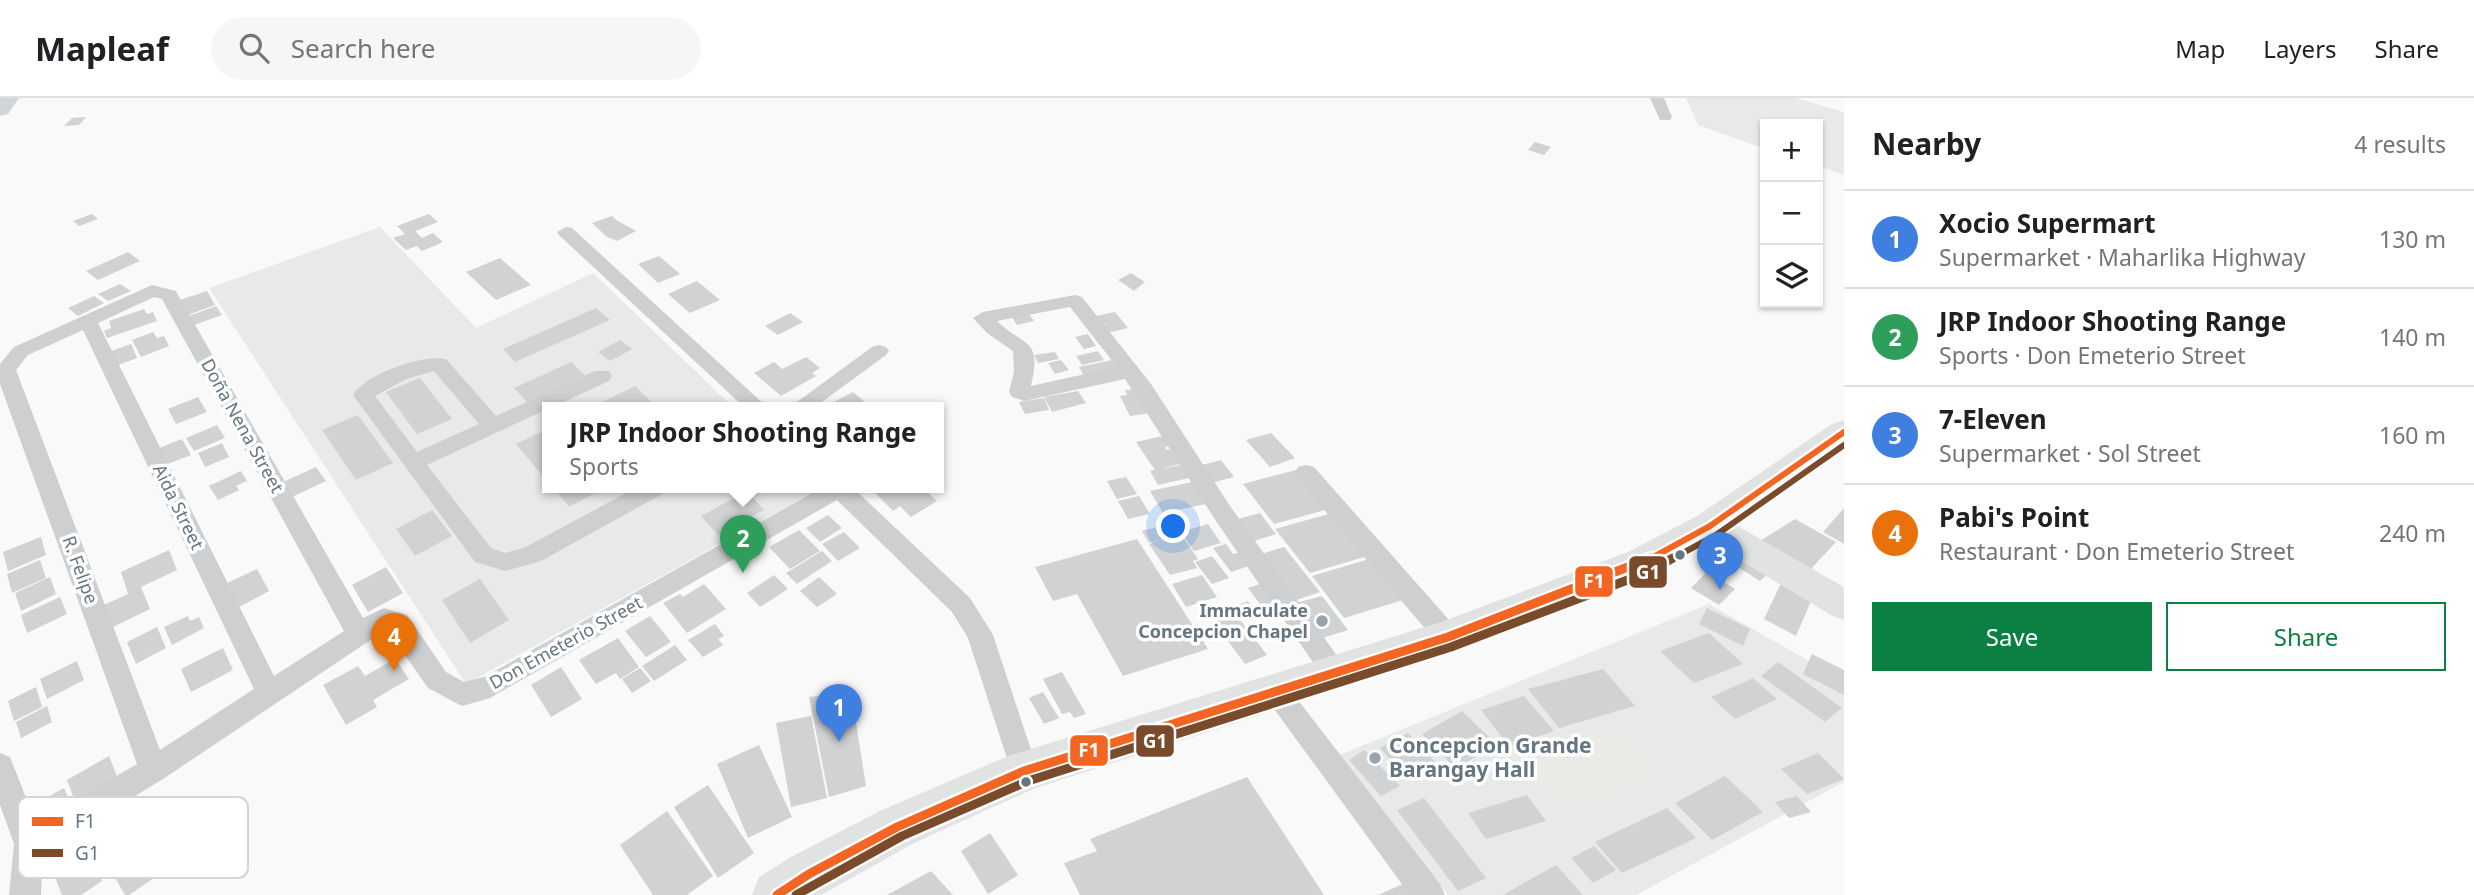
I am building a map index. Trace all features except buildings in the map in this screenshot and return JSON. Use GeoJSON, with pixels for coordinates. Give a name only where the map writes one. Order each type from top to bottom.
{"type":"FeatureCollection","features":[{"type":"Feature","properties":{"kind":"main road"},"geometry":{"type":"LineString","coordinates":[[777,895],[809,874],[897,827],[1024,771],[1448,637],[1642,564],[1710,526],[1840,440]]}},
{"type":"Feature","properties":{"kind":"street"},"geometry":{"type":"LineString","coordinates":[[1657,98],[1665,117]]}},
{"type":"Feature","properties":{"kind":"street"},"geometry":{"type":"LineString","coordinates":[[566,232],[752,402]]}},
{"type":"Feature","properties":{"kind":"street","name":"Doña Nena Street"},"geometry":{"type":"LineString","coordinates":[[88,321],[152,291],[169,295],[359,634]]}},
{"type":"Feature","properties":{"kind":"street"},"geometry":{"type":"LineString","coordinates":[[1130,371],[1024,394],[1019,392],[1027,366],[1025,353],[1013,339],[991,328],[983,318],[1074,301],[1130,371],[1222,512],[1334,672]]}},
{"type":"Feature","properties":{"kind":"street"},"geometry":{"type":"LineString","coordinates":[[3,373],[21,351],[88,321]]}},
{"type":"Feature","properties":{"kind":"street","name":"Aida Street"},"geometry":{"type":"LineString","coordinates":[[88,321],[269,693]]}},
{"type":"Feature","properties":{"kind":"street"},"geometry":{"type":"LineString","coordinates":[[807,402],[879,351]]}},
{"type":"Feature","properties":{"kind":"street"},"geometry":{"type":"LineString","coordinates":[[493,426],[439,364],[428,363],[372,387],[363,395],[483,555],[505,562],[533,554],[645,493]]}},
{"type":"Feature","properties":{"kind":"street","name":"R. Felipe"},"geometry":{"type":"LineString","coordinates":[[3,373],[153,771]]}},
{"type":"Feature","properties":{"kind":"street"},"geometry":{"type":"LineString","coordinates":[[545,402],[602,376]]}},
{"type":"Feature","properties":{"kind":"street"},"geometry":{"type":"LineString","coordinates":[[414,462],[542,404]]}},
{"type":"Feature","properties":{"kind":"street"},"geometry":{"type":"LineString","coordinates":[[1306,473],[1448,637]]}},
{"type":"Feature","properties":{"kind":"street","name":"Don Emeterio Street"},"geometry":{"type":"LineString","coordinates":[[109,797],[153,771],[384,618],[398,622],[437,680],[462,694],[489,687],[830,493]]}},
{"type":"Feature","properties":{"kind":"street"},"geometry":{"type":"LineString","coordinates":[[844,493],[961,605],[981,635],[1024,771]]}},
{"type":"Feature","properties":{"kind":"street"},"geometry":{"type":"LineString","coordinates":[[1710,526],[1844,605]]}},
{"type":"Feature","properties":{"kind":"street"},"geometry":{"type":"LineString","coordinates":[[1275,690],[1429,895]]}},
{"type":"Feature","properties":{"kind":"street"},"geometry":{"type":"LineString","coordinates":[[0,766],[18,814]]}},
{"type":"Feature","properties":{"kind":"shaded area"},"geometry":{"type":"Polygon","coordinates":[[[1686,98],[1795,98],[1844,112],[1844,175],[1823,168],[1823,119],[1760,119],[1760,147],[1698,125],[1686,98]]]}},
{"type":"Feature","properties":{"kind":"shaded area"},"geometry":{"type":"Polygon","coordinates":[[[380,227],[476,328],[593,273],[728,402],[542,402],[542,493],[812,493],[466,684],[209,288],[380,227]]]}},
{"type":"Feature","properties":{"kind":"shaded area"},"geometry":{"type":"Polygon","coordinates":[[[1709,604],[1844,681],[1844,782],[1636,895],[1448,895],[1337,756],[1709,604]]]}},
{"type":"Feature","properties":{"kind":"shaded area"},"geometry":{"type":"Polygon","coordinates":[[[1614,725],[1660,772],[1565,813],[1522,763],[1614,725]]]}},
{"type":"Feature","properties":{"kind":"waterway"},"geometry":{"type":"LineString","coordinates":[[0,109],[7,98]]}},
{"type":"Feature","properties":{"kind":"transit line","name":"F1"},"geometry":{"type":"LineString","coordinates":[[777,895],[809,874],[897,827],[1024,771],[1448,637],[1642,563],[1710,526],[1844,432]]}},
{"type":"Feature","properties":{"kind":"transit line","name":"G1"},"geometry":{"type":"LineString","coordinates":[[796,895],[902,836],[1028,781],[1451,647],[1646,573],[1716,535],[1844,445]]}},
{"type":"Feature","properties":{"kind":"place","name":"JRP Indoor Shooting Range"},"geometry":{"type":"Point","coordinates":[743,573]}},
{"type":"Feature","properties":{"kind":"place","name":"7-Eleven"},"geometry":{"type":"Point","coordinates":[1720,590]}},
{"type":"Feature","properties":{"kind":"place","name":"Immaculate Concepcion Chapel"},"geometry":{"type":"Point","coordinates":[1322,621]}},
{"type":"Feature","properties":{"kind":"place","name":"Pabi's Point"},"geometry":{"type":"Point","coordinates":[394,671]}},
{"type":"Feature","properties":{"kind":"place","name":"Xocio Supermart"},"geometry":{"type":"Point","coordinates":[839,742]}},
{"type":"Feature","properties":{"kind":"place","name":"Concepcion Grande Barangay Hall"},"geometry":{"type":"Point","coordinates":[1375,758]}}]}
